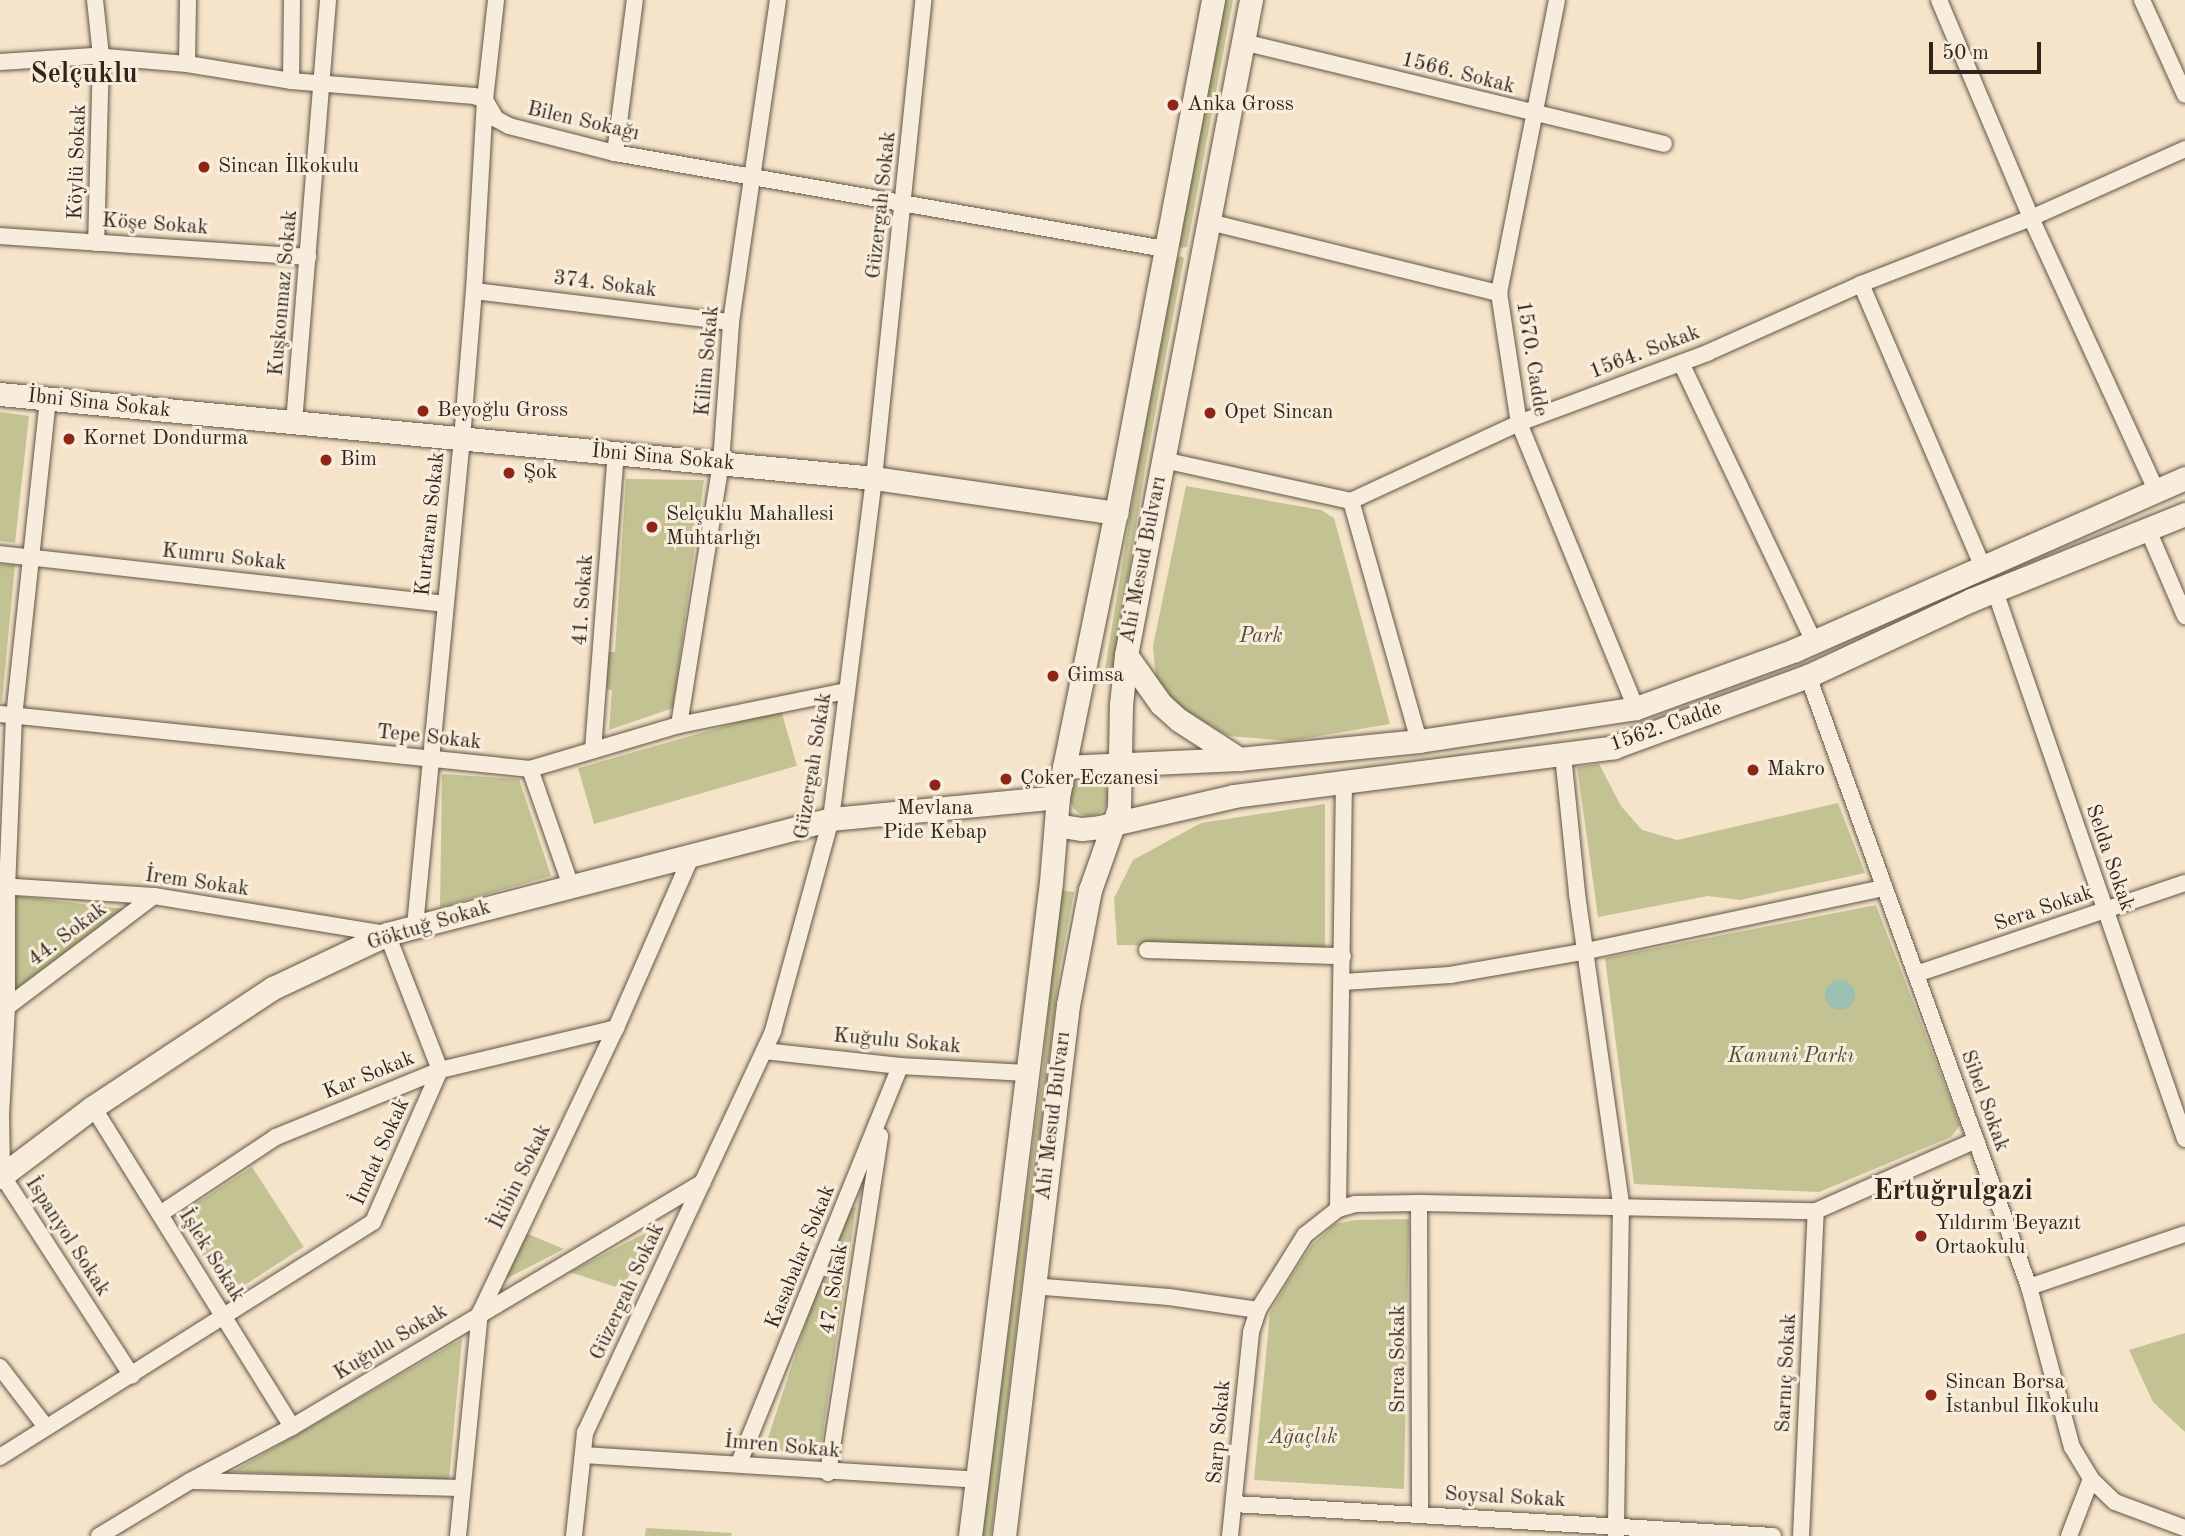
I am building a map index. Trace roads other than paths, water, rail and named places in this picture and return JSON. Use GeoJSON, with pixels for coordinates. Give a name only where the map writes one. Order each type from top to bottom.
{"type":"FeatureCollection","features":[{"type":"Feature","properties":{"kind":"main road","name":"Ahi Mesud Bulvarı"},"geometry":{"type":"LineString","coordinates":[[970,1536],[1058,797],[1116,513],[1213,0]]}},
{"type":"Feature","properties":{"kind":"main road","name":"Ahi Mesud Bulvarı"},"geometry":{"type":"LineString","coordinates":[[1004,1536],[1032,1286],[1077,946],[1090,890],[1115,824],[1121,795],[1121,705],[1126,655],[1251,0]]}},
{"type":"Feature","properties":{"kind":"main road","name":"İbni Sina Sokak"},"geometry":{"type":"LineString","coordinates":[[0,394],[874,478],[1116,513]]}},
{"type":"Feature","properties":{"kind":"main road","name":"1562. Cadde"},"geometry":{"type":"LineString","coordinates":[[1064,767],[1239,759],[1419,741],[1636,708],[1814,642],[2185,478]]}},
{"type":"Feature","properties":{"kind":"main road","name":"1562. Cadde"},"geometry":{"type":"LineString","coordinates":[[1056,825],[1082,829],[1115,824],[1234,796],[1614,747],[1808,676],[1996,591],[2185,514]]}},
{"type":"Feature","properties":{"kind":"main road"},"geometry":{"type":"LineString","coordinates":[[1126,655],[1161,704],[1179,720],[1239,759]]}},
{"type":"Feature","properties":{"kind":"main road","name":"Göktuğ Sokak"},"geometry":{"type":"LineString","coordinates":[[1,1176],[93,1107],[273,988],[387,934],[831,818],[1058,797]]}},
{"type":"Feature","properties":{"kind":"street","name":"Köylü Sokak"},"geometry":{"type":"LineString","coordinates":[[94,0],[101,56],[96,243]]}},
{"type":"Feature","properties":{"kind":"street"},"geometry":{"type":"LineString","coordinates":[[187,64],[188,0]]}},
{"type":"Feature","properties":{"kind":"street"},"geometry":{"type":"LineString","coordinates":[[290,81],[292,0]]}},
{"type":"Feature","properties":{"kind":"street","name":"Kuşkonmaz Sokak"},"geometry":{"type":"LineString","coordinates":[[294,422],[328,0]]}},
{"type":"Feature","properties":{"kind":"street","name":"Kurtaran Sokak"},"geometry":{"type":"LineString","coordinates":[[415,926],[429,759],[462,439],[485,100],[496,0]]}},
{"type":"Feature","properties":{"kind":"street"},"geometry":{"type":"LineString","coordinates":[[615,153],[635,0]]}},
{"type":"Feature","properties":{"kind":"street","name":"Kilim Sokak"},"geometry":{"type":"LineString","coordinates":[[679,725],[721,463],[732,322],[778,0]]}},
{"type":"Feature","properties":{"kind":"street","name":"Güzergah Sokak"},"geometry":{"type":"LineString","coordinates":[[574,1536],[585,1433],[773,1031],[831,818],[874,478],[923,0]]}},
{"type":"Feature","properties":{"kind":"street","name":"1570. Cadde"},"geometry":{"type":"LineString","coordinates":[[1557,0],[1532,113],[1499,293],[1519,423],[1636,708]]}},
{"type":"Feature","properties":{"kind":"street"},"geometry":{"type":"LineString","coordinates":[[1939,0],[2031,218],[2156,490]]}},
{"type":"Feature","properties":{"kind":"street"},"geometry":{"type":"LineString","coordinates":[[2142,0],[2185,95]]}},
{"type":"Feature","properties":{"kind":"street","name":"1566. Sokak"},"geometry":{"type":"LineString","coordinates":[[1243,42],[1664,144]]}},
{"type":"Feature","properties":{"kind":"street"},"geometry":{"type":"LineString","coordinates":[[0,62],[101,56],[187,64],[290,81],[474,96],[485,100]]}},
{"type":"Feature","properties":{"kind":"street","name":"Bilen Sokağı"},"geometry":{"type":"LineString","coordinates":[[485,100],[496,119],[509,126],[615,153],[1165,249]]}},
{"type":"Feature","properties":{"kind":"street","name":"1564. Sokak"},"geometry":{"type":"LineString","coordinates":[[1351,501],[1519,423],[1681,363],[1861,284],[2031,218],[2185,149]]}},
{"type":"Feature","properties":{"kind":"street"},"geometry":{"type":"LineString","coordinates":[[1209,222],[1499,293]]}},
{"type":"Feature","properties":{"kind":"street","name":"Köşe Sokak"},"geometry":{"type":"LineString","coordinates":[[0,236],[308,257]]}},
{"type":"Feature","properties":{"kind":"street"},"geometry":{"type":"LineString","coordinates":[[1861,284],[1983,567]]}},
{"type":"Feature","properties":{"kind":"street","name":"374. Sokak"},"geometry":{"type":"LineString","coordinates":[[474,290],[732,322]]}},
{"type":"Feature","properties":{"kind":"street"},"geometry":{"type":"LineString","coordinates":[[1681,363],[1814,642]]}},
{"type":"Feature","properties":{"kind":"street","name":"İspanyol Sokak"},"geometry":{"type":"LineString","coordinates":[[48,399],[31,557],[7,715],[3,886],[7,1007],[1,1115],[1,1176],[132,1376]]}},
{"type":"Feature","properties":{"kind":"street","name":"41. Sokak"},"geometry":{"type":"LineString","coordinates":[[593,750],[616,453]]}},
{"type":"Feature","properties":{"kind":"street"},"geometry":{"type":"LineString","coordinates":[[1163,460],[1351,501],[1419,741]]}},
{"type":"Feature","properties":{"kind":"street"},"geometry":{"type":"LineString","coordinates":[[2148,530],[2185,616]]}},
{"type":"Feature","properties":{"kind":"street","name":"Kumru Sokak"},"geometry":{"type":"LineString","coordinates":[[0,554],[444,604]]}},
{"type":"Feature","properties":{"kind":"street","name":"Selda Sokak"},"geometry":{"type":"LineString","coordinates":[[1996,591],[2105,911],[2180,1108],[2185,1139]]}},
{"type":"Feature","properties":{"kind":"street","name":"Sibel Sokak"},"geometry":{"type":"LineString","coordinates":[[1808,676],[2029,1287],[2072,1447],[2091,1479],[2115,1502],[2185,1528]]}},
{"type":"Feature","properties":{"kind":"street","name":"Tepe Sokak"},"geometry":{"type":"LineString","coordinates":[[7,715],[530,769],[679,725],[846,691]]}},
{"type":"Feature","properties":{"kind":"street"},"geometry":{"type":"LineString","coordinates":[[1563,755],[1577,894],[1621,1205],[1616,1530]]}},
{"type":"Feature","properties":{"kind":"street"},"geometry":{"type":"LineString","coordinates":[[530,769],[572,886]]}},
{"type":"Feature","properties":{"kind":"street"},"geometry":{"type":"LineString","coordinates":[[1344,780],[1338,1209],[1354,1205],[1419,1203],[1816,1211],[1976,1140]]}},
{"type":"Feature","properties":{"kind":"street","name":"İkibin Sokak"},"geometry":{"type":"LineString","coordinates":[[458,1536],[480,1313],[616,1028],[692,855]]}},
{"type":"Feature","properties":{"kind":"street","name":"Sera Sokak"},"geometry":{"type":"LineString","coordinates":[[1916,974],[2185,883]]}},
{"type":"Feature","properties":{"kind":"street","name":"İrem Sokak"},"geometry":{"type":"LineString","coordinates":[[3,886],[154,895],[387,934]]}},
{"type":"Feature","properties":{"kind":"street"},"geometry":{"type":"LineString","coordinates":[[1343,982],[1450,975],[1587,951],[1885,888]]}},
{"type":"Feature","properties":{"kind":"street","name":"44. Sokak"},"geometry":{"type":"LineString","coordinates":[[7,1007],[154,895]]}},
{"type":"Feature","properties":{"kind":"street"},"geometry":{"type":"LineString","coordinates":[[387,934],[440,1070]]}},
{"type":"Feature","properties":{"kind":"street"},"geometry":{"type":"LineString","coordinates":[[1147,950],[1343,957]]}},
{"type":"Feature","properties":{"kind":"street","name":"Kar Sokak"},"geometry":{"type":"LineString","coordinates":[[160,1214],[276,1137],[440,1070],[616,1028]]}},
{"type":"Feature","properties":{"kind":"street","name":"Kuğulu Sokak"},"geometry":{"type":"LineString","coordinates":[[764,1051],[900,1066],[1027,1073]]}},
{"type":"Feature","properties":{"kind":"street","name":"Kasabalar Sokak"},"geometry":{"type":"LineString","coordinates":[[739,1463],[900,1066]]}},
{"type":"Feature","properties":{"kind":"street","name":"İmdat Sokak"},"geometry":{"type":"LineString","coordinates":[[0,1457],[373,1222],[440,1070]]}},
{"type":"Feature","properties":{"kind":"street","name":"İşlek Sokak"},"geometry":{"type":"LineString","coordinates":[[93,1107],[292,1427]]}},
{"type":"Feature","properties":{"kind":"street","name":"47. Sokak"},"geometry":{"type":"LineString","coordinates":[[828,1473],[883,1111]]}},
{"type":"Feature","properties":{"kind":"street","name":"Kuğulu Sokak"},"geometry":{"type":"LineString","coordinates":[[99,1536],[190,1481],[292,1427],[703,1182]]}},
{"type":"Feature","properties":{"kind":"street","name":"Sırca Sokak"},"geometry":{"type":"LineString","coordinates":[[1419,1203],[1420,1515]]}},
{"type":"Feature","properties":{"kind":"street","name":"Sarp Sokak"},"geometry":{"type":"LineString","coordinates":[[1230,1536],[1251,1332],[1258,1310],[1305,1236],[1338,1209]]}},
{"type":"Feature","properties":{"kind":"street","name":"Sarnıç Sokak"},"geometry":{"type":"LineString","coordinates":[[1801,1536],[1816,1211]]}},
{"type":"Feature","properties":{"kind":"street"},"geometry":{"type":"LineString","coordinates":[[2029,1287],[2185,1234]]}},
{"type":"Feature","properties":{"kind":"street"},"geometry":{"type":"LineString","coordinates":[[1032,1286],[1169,1297],[1258,1310]]}},
{"type":"Feature","properties":{"kind":"street"},"geometry":{"type":"LineString","coordinates":[[0,1367],[46,1427]]}},
{"type":"Feature","properties":{"kind":"street","name":"İmren Sokak"},"geometry":{"type":"LineString","coordinates":[[583,1455],[739,1463],[828,1473],[977,1480]]}},
{"type":"Feature","properties":{"kind":"street"},"geometry":{"type":"LineString","coordinates":[[2068,1536],[2091,1479]]}},
{"type":"Feature","properties":{"kind":"street"},"geometry":{"type":"LineString","coordinates":[[190,1481],[463,1488]]}},
{"type":"Feature","properties":{"kind":"street","name":"Soysal Sokak"},"geometry":{"type":"LineString","coordinates":[[1234,1504],[1616,1530],[1773,1536]]}},
{"type":"Feature","properties":{"kind":"place","name":"Anka Gross"},"geometry":{"type":"Point","coordinates":[1173,105]}},
{"type":"Feature","properties":{"kind":"place","name":"Sincan İlkokulu"},"geometry":{"type":"Point","coordinates":[204,167]}},
{"type":"Feature","properties":{"kind":"place","name":"Beyoğlu Gross"},"geometry":{"type":"Point","coordinates":[423,411]}},
{"type":"Feature","properties":{"kind":"place","name":"Opet Sincan"},"geometry":{"type":"Point","coordinates":[1210,413]}},
{"type":"Feature","properties":{"kind":"place","name":"Kornet Dondurma"},"geometry":{"type":"Point","coordinates":[69,439]}},
{"type":"Feature","properties":{"kind":"place","name":"Bim"},"geometry":{"type":"Point","coordinates":[326,460]}},
{"type":"Feature","properties":{"kind":"place","name":"Şok"},"geometry":{"type":"Point","coordinates":[509,473]}},
{"type":"Feature","properties":{"kind":"place","name":"Selçuklu Mahallesi Muhtarlığı"},"geometry":{"type":"Point","coordinates":[652,527]}},
{"type":"Feature","properties":{"kind":"place","name":"Gimsa"},"geometry":{"type":"Point","coordinates":[1053,676]}},
{"type":"Feature","properties":{"kind":"place","name":"Makro"},"geometry":{"type":"Point","coordinates":[1753,770]}},
{"type":"Feature","properties":{"kind":"place","name":"Çoker Eczanesi"},"geometry":{"type":"Point","coordinates":[1006,779]}},
{"type":"Feature","properties":{"kind":"place","name":"Mevlana Pide Kebap"},"geometry":{"type":"Point","coordinates":[935,785]}},
{"type":"Feature","properties":{"kind":"place","name":"Yıldırım Beyazıt Ortaokulu"},"geometry":{"type":"Point","coordinates":[1921,1236]}},
{"type":"Feature","properties":{"kind":"place","name":"Sincan Borsa İstanbul İlkokulu"},"geometry":{"type":"Point","coordinates":[1931,1395]}},
{"type":"Feature","properties":{"kind":"district","name":"Selçuklu"},"geometry":{"type":"Point","coordinates":[84,75]}},
{"type":"Feature","properties":{"kind":"district","name":"Ertuğrulgazi"},"geometry":{"type":"Point","coordinates":[1953,1192]}},
{"type":"Feature","properties":{"kind":"park label","name":"Park"},"geometry":{"type":"Point","coordinates":[1261,637]}},
{"type":"Feature","properties":{"kind":"park label","name":"Kanuni Parkı"},"geometry":{"type":"Point","coordinates":[1791,1057]}},
{"type":"Feature","properties":{"kind":"park label","name":"Ağaçlık"},"geometry":{"type":"Point","coordinates":[1303,1438]}}]}
